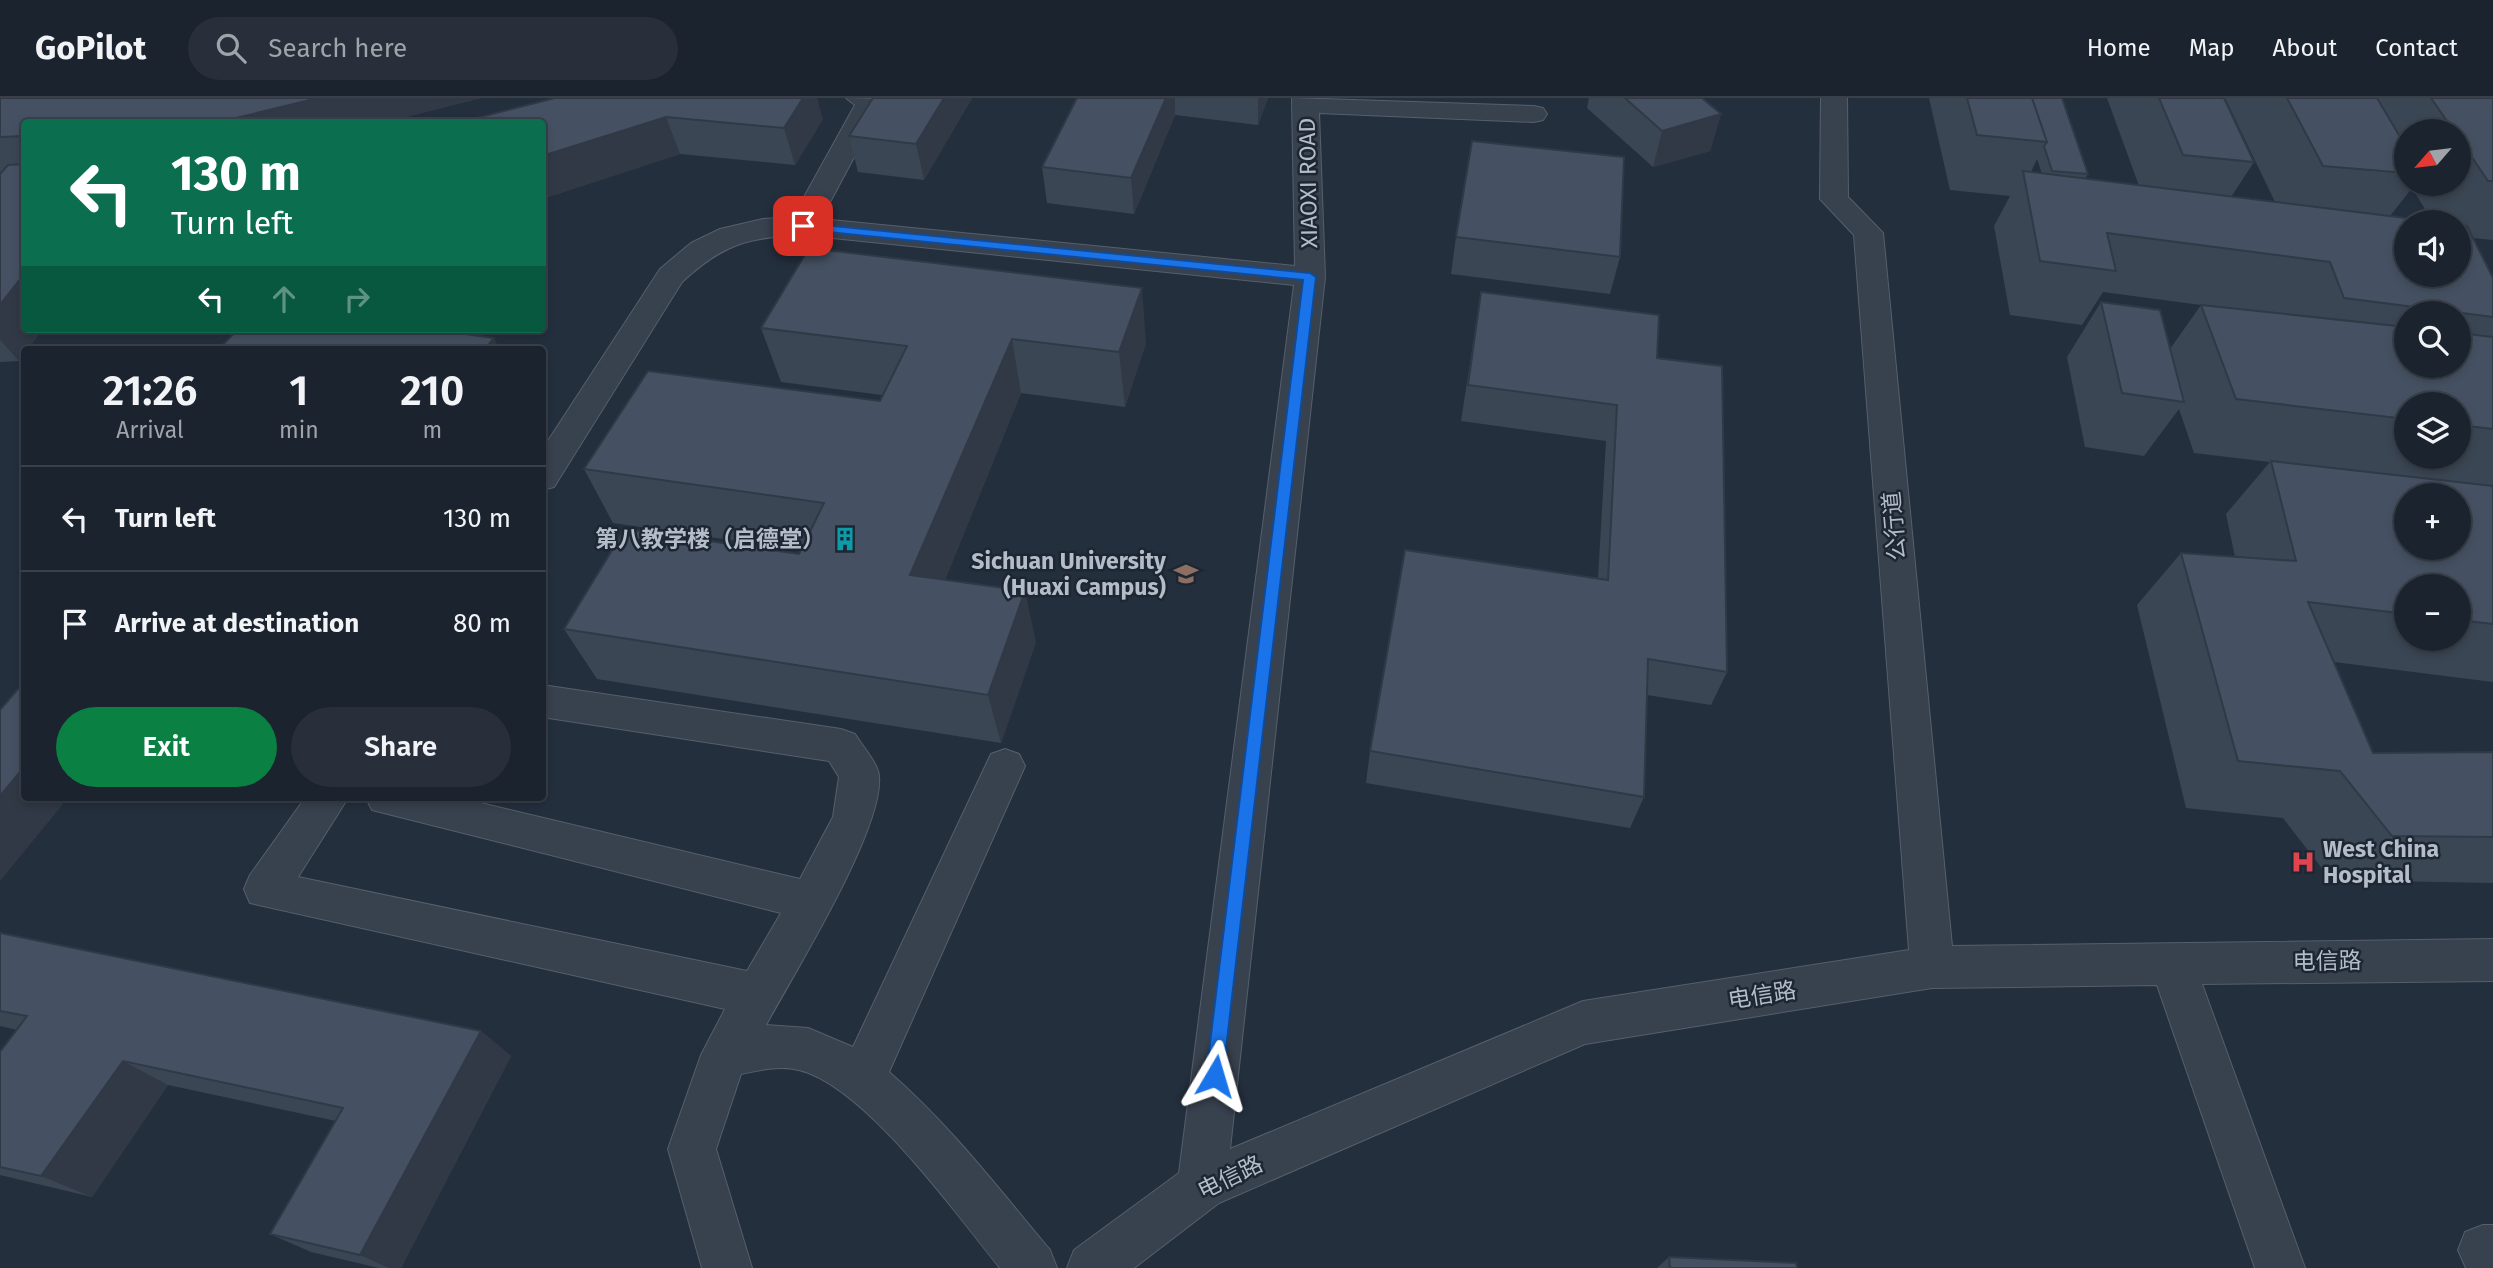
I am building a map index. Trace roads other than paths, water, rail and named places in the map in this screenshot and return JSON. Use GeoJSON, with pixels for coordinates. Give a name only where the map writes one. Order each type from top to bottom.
{"type":"FeatureCollection","features":[{"type":"Feature","properties":{"kind":"street"},"geometry":{"type":"LineString","coordinates":[[803,226],[872,99],[859,98]]}},
{"type":"Feature","properties":{"kind":"street","name":"公行道"},"geometry":{"type":"LineString","coordinates":[[1834,98],[1834,199],[1868,233],[1932,967]]}},
{"type":"Feature","properties":{"kind":"street"},"geometry":{"type":"LineString","coordinates":[[1306,101],[1534,114]]}},
{"type":"Feature","properties":{"kind":"street","name":"XIAOXI ROAD"},"geometry":{"type":"LineString","coordinates":[[1202,1186],[1310,277],[1306,101]]}},
{"type":"Feature","properties":{"kind":"street"},"geometry":{"type":"LineString","coordinates":[[546,472],[671,276],[696,251],[723,237],[758,227],[803,226],[1310,277]]}},
{"type":"Feature","properties":{"kind":"street"},"geometry":{"type":"LineString","coordinates":[[546,702],[841,746],[859,775],[853,818],[760,995],[724,1055],[692,1149],[727,1268]]}},
{"type":"Feature","properties":{"kind":"street"},"geometry":{"type":"LineString","coordinates":[[863,1078],[1005,766]]}},
{"type":"Feature","properties":{"kind":"street"},"geometry":{"type":"LineString","coordinates":[[326,801],[265,889],[760,995]]}},
{"type":"Feature","properties":{"kind":"street"},"geometry":{"type":"LineString","coordinates":[[398,801],[811,901]]}},
{"type":"Feature","properties":{"kind":"street","name":"电信路"},"geometry":{"type":"LineString","coordinates":[[1092,1268],[1202,1186],[1583,1023],[1932,967],[2493,960]]}},
{"type":"Feature","properties":{"kind":"street"},"geometry":{"type":"LineString","coordinates":[[2172,963],[2280,1268]]}},
{"type":"Feature","properties":{"kind":"street"},"geometry":{"type":"LineString","coordinates":[[724,1055],[766,1046],[807,1050],[863,1078],[910,1122],[1031,1268]]}},
{"type":"Feature","properties":{"kind":"place","name":"第八教学楼（启德堂）"},"geometry":{"type":"Point","coordinates":[845,539]}},
{"type":"Feature","properties":{"kind":"place","name":"Sichuan University (Huaxi Campus)"},"geometry":{"type":"Point","coordinates":[1186,574]}},
{"type":"Feature","properties":{"kind":"place","name":"West China Hospital"},"geometry":{"type":"Point","coordinates":[2303,862]}}]}
